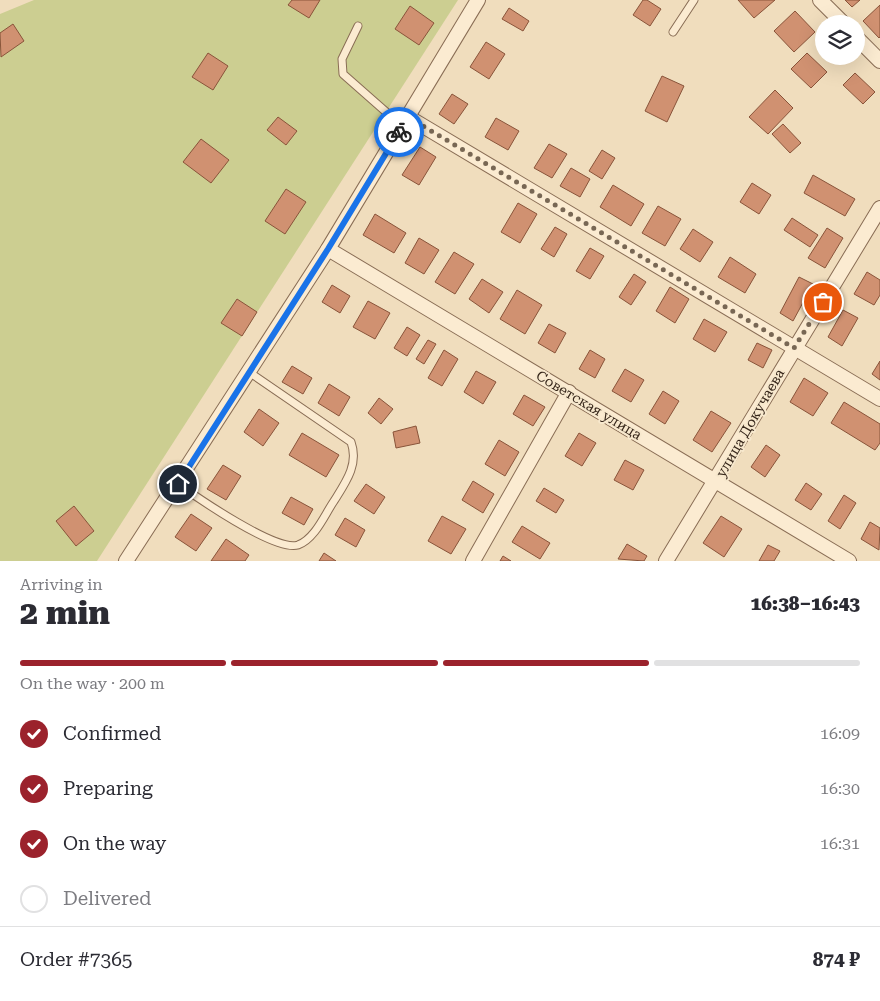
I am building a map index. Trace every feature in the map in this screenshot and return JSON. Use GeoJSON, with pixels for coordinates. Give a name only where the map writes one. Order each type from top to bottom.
{"type":"FeatureCollection","features":[{"type":"Feature","properties":{"kind":"street"},"geometry":{"type":"LineString","coordinates":[[126,561],[178,484],[328,249],[478,0]]}},
{"type":"Feature","properties":{"kind":"street"},"geometry":{"type":"LineString","coordinates":[[820,0],[835,15]]}},
{"type":"Feature","properties":{"kind":"street"},"geometry":{"type":"LineString","coordinates":[[865,45],[880,61]]}},
{"type":"Feature","properties":{"kind":"street"},"geometry":{"type":"LineString","coordinates":[[405,121],[880,398]]}},
{"type":"Feature","properties":{"kind":"street","name":"улица Докучаева"},"geometry":{"type":"LineString","coordinates":[[666,561],[880,208]]}},
{"type":"Feature","properties":{"kind":"street","name":"Советская улица"},"geometry":{"type":"LineString","coordinates":[[328,249],[849,561]]}},
{"type":"Feature","properties":{"kind":"street"},"geometry":{"type":"LineString","coordinates":[[473,561],[569,392]]}},
{"type":"Feature","properties":{"kind":"lane"},"geometry":{"type":"LineString","coordinates":[[672,32],[694,0]]}},
{"type":"Feature","properties":{"kind":"lane"},"geometry":{"type":"LineString","coordinates":[[358,26],[342,59],[343,74],[405,121]]}},
{"type":"Feature","properties":{"kind":"lane"},"geometry":{"type":"LineString","coordinates":[[178,484],[255,532],[288,545],[299,545],[318,526],[348,479],[355,454],[351,442],[249,372]]}},
{"type":"Feature","properties":{"kind":"green space"},"geometry":{"type":"Polygon","coordinates":[[[34,0],[458,0],[97,561],[0,561],[0,14],[34,0]]]}},
{"type":"Feature","properties":{"kind":"building"},"geometry":{"type":"Polygon","coordinates":[[[292,0],[320,0],[309,18],[288,5],[292,0]]]}},
{"type":"Feature","properties":{"kind":"building"},"geometry":{"type":"Polygon","coordinates":[[[643,0],[647,0],[661,9],[650,26],[633,15],[643,0]]]}},
{"type":"Feature","properties":{"kind":"building"},"geometry":{"type":"Polygon","coordinates":[[[738,0],[775,0],[754,18],[738,0]]]}},
{"type":"Feature","properties":{"kind":"building"},"geometry":{"type":"Polygon","coordinates":[[[845,0],[860,0],[852,7],[845,0]]]}},
{"type":"Feature","properties":{"kind":"building"},"geometry":{"type":"Polygon","coordinates":[[[880,5],[879,38],[865,23],[865,19],[880,5]]]}},
{"type":"Feature","properties":{"kind":"building"},"geometry":{"type":"Polygon","coordinates":[[[410,6],[434,23],[419,45],[395,29],[410,6]]]}},
{"type":"Feature","properties":{"kind":"building"},"geometry":{"type":"Polygon","coordinates":[[[509,8],[529,21],[523,31],[502,19],[509,8]]]}},
{"type":"Feature","properties":{"kind":"building"},"geometry":{"type":"Polygon","coordinates":[[[795,11],[815,32],[794,52],[774,31],[795,11]]]}},
{"type":"Feature","properties":{"kind":"building"},"geometry":{"type":"Polygon","coordinates":[[[13,24],[24,41],[1,57],[0,33],[13,24]]]}},
{"type":"Feature","properties":{"kind":"building"},"geometry":{"type":"Polygon","coordinates":[[[486,42],[505,54],[489,79],[470,67],[486,42]]]}},
{"type":"Feature","properties":{"kind":"building"},"geometry":{"type":"Polygon","coordinates":[[[208,53],[228,66],[213,90],[192,77],[208,53]]]}},
{"type":"Feature","properties":{"kind":"building"},"geometry":{"type":"Polygon","coordinates":[[[807,53],[815,61],[815,65],[820,65],[827,72],[811,88],[791,69],[807,53]]]}},
{"type":"Feature","properties":{"kind":"building"},"geometry":{"type":"Polygon","coordinates":[[[855,73],[875,92],[863,104],[843,85],[855,73]]]}},
{"type":"Feature","properties":{"kind":"building"},"geometry":{"type":"Polygon","coordinates":[[[662,76],[684,86],[667,122],[645,111],[662,76]]]}},
{"type":"Feature","properties":{"kind":"building"},"geometry":{"type":"Polygon","coordinates":[[[775,90],[793,108],[768,134],[749,117],[775,90]]]}},
{"type":"Feature","properties":{"kind":"building"},"geometry":{"type":"Polygon","coordinates":[[[452,94],[468,104],[454,124],[439,114],[452,94]]]}},
{"type":"Feature","properties":{"kind":"building"},"geometry":{"type":"Polygon","coordinates":[[[278,117],[297,131],[286,145],[267,130],[278,117]]]}},
{"type":"Feature","properties":{"kind":"building"},"geometry":{"type":"Polygon","coordinates":[[[496,118],[519,131],[508,150],[485,137],[496,118]]]}},
{"type":"Feature","properties":{"kind":"building"},"geometry":{"type":"Polygon","coordinates":[[[783,124],[801,143],[790,153],[772,134],[783,124]]]}},
{"type":"Feature","properties":{"kind":"building"},"geometry":{"type":"Polygon","coordinates":[[[201,139],[229,160],[211,183],[183,162],[201,139]]]}},
{"type":"Feature","properties":{"kind":"building"},"geometry":{"type":"Polygon","coordinates":[[[549,144],[567,154],[552,178],[534,168],[549,144]]]}},
{"type":"Feature","properties":{"kind":"building"},"geometry":{"type":"Polygon","coordinates":[[[420,147],[436,157],[419,185],[402,175],[420,147]]]}},
{"type":"Feature","properties":{"kind":"building"},"geometry":{"type":"Polygon","coordinates":[[[602,150],[615,158],[602,179],[589,171],[602,150]]]}},
{"type":"Feature","properties":{"kind":"building"},"geometry":{"type":"Polygon","coordinates":[[[571,168],[590,179],[580,197],[560,186],[571,168]]]}},
{"type":"Feature","properties":{"kind":"building"},"geometry":{"type":"Polygon","coordinates":[[[813,175],[855,199],[845,216],[804,193],[813,175]]]}},
{"type":"Feature","properties":{"kind":"building"},"geometry":{"type":"Polygon","coordinates":[[[752,183],[771,195],[759,214],[740,202],[752,183]]]}},
{"type":"Feature","properties":{"kind":"building"},"geometry":{"type":"Polygon","coordinates":[[[613,185],[644,204],[631,226],[600,207],[613,185]]]}},
{"type":"Feature","properties":{"kind":"building"},"geometry":{"type":"Polygon","coordinates":[[[286,189],[306,202],[285,234],[265,221],[286,189]]]}},
{"type":"Feature","properties":{"kind":"building"},"geometry":{"type":"Polygon","coordinates":[[[518,203],[537,214],[520,243],[501,232],[518,203]]]}},
{"type":"Feature","properties":{"kind":"building"},"geometry":{"type":"Polygon","coordinates":[[[658,206],[681,219],[665,246],[642,233],[658,206]]]}},
{"type":"Feature","properties":{"kind":"building"},"geometry":{"type":"Polygon","coordinates":[[[375,214],[406,233],[394,253],[363,235],[375,214]]]}},
{"type":"Feature","properties":{"kind":"building"},"geometry":{"type":"Polygon","coordinates":[[[792,218],[818,235],[810,247],[784,230],[792,218]]]}},
{"type":"Feature","properties":{"kind":"building"},"geometry":{"type":"Polygon","coordinates":[[[555,227],[567,234],[554,257],[541,249],[555,227]]]}},
{"type":"Feature","properties":{"kind":"building"},"geometry":{"type":"Polygon","coordinates":[[[827,228],[843,238],[825,268],[808,258],[827,228]]]}},
{"type":"Feature","properties":{"kind":"building"},"geometry":{"type":"Polygon","coordinates":[[[693,229],[713,242],[700,262],[680,249],[693,229]]]}},
{"type":"Feature","properties":{"kind":"building"},"geometry":{"type":"Polygon","coordinates":[[[419,238],[439,250],[424,274],[405,263],[419,238]]]}},
{"type":"Feature","properties":{"kind":"building"},"geometry":{"type":"Polygon","coordinates":[[[590,248],[604,256],[590,279],[576,271],[590,248]]]}},
{"type":"Feature","properties":{"kind":"building"},"geometry":{"type":"Polygon","coordinates":[[[454,252],[474,264],[455,294],[435,282],[454,252]]]}},
{"type":"Feature","properties":{"kind":"building"},"geometry":{"type":"Polygon","coordinates":[[[730,257],[756,274],[745,293],[718,277],[730,257]]]}},
{"type":"Feature","properties":{"kind":"building"},"geometry":{"type":"Polygon","coordinates":[[[867,272],[880,280],[880,295],[874,305],[854,294],[867,272]]]}},
{"type":"Feature","properties":{"kind":"building"},"geometry":{"type":"Polygon","coordinates":[[[634,274],[646,282],[631,305],[619,297],[634,274]]]}},
{"type":"Feature","properties":{"kind":"building"},"geometry":{"type":"Polygon","coordinates":[[[799,277],[813,284],[793,321],[780,313],[799,277]]]}},
{"type":"Feature","properties":{"kind":"building"},"geometry":{"type":"Polygon","coordinates":[[[482,279],[503,292],[489,313],[469,299],[482,279]]]}},
{"type":"Feature","properties":{"kind":"building"},"geometry":{"type":"Polygon","coordinates":[[[332,285],[350,296],[340,313],[322,302],[332,285]]]}},
{"type":"Feature","properties":{"kind":"building"},"geometry":{"type":"Polygon","coordinates":[[[670,287],[689,299],[675,323],[656,311],[670,287]]]}},
{"type":"Feature","properties":{"kind":"building"},"geometry":{"type":"Polygon","coordinates":[[[517,290],[542,305],[525,334],[500,319],[517,290]]]}},
{"type":"Feature","properties":{"kind":"building"},"geometry":{"type":"Polygon","coordinates":[[[237,299],[257,312],[242,336],[221,323],[237,299]]]}},
{"type":"Feature","properties":{"kind":"building"},"geometry":{"type":"Polygon","coordinates":[[[368,301],[390,313],[375,339],[353,327],[368,301]]]}},
{"type":"Feature","properties":{"kind":"building"},"geometry":{"type":"Polygon","coordinates":[[[843,310],[858,318],[842,346],[828,337],[843,310]]]}},
{"type":"Feature","properties":{"kind":"building"},"geometry":{"type":"Polygon","coordinates":[[[704,319],[727,332],[715,352],[693,339],[704,319]]]}},
{"type":"Feature","properties":{"kind":"building"},"geometry":{"type":"Polygon","coordinates":[[[549,324],[566,333],[555,353],[538,343],[549,324]]]}},
{"type":"Feature","properties":{"kind":"building"},"geometry":{"type":"Polygon","coordinates":[[[407,327],[420,335],[407,356],[394,348],[407,327]]]}},
{"type":"Feature","properties":{"kind":"building"},"geometry":{"type":"Polygon","coordinates":[[[428,340],[436,344],[424,364],[416,359],[428,340]]]}},
{"type":"Feature","properties":{"kind":"building"},"geometry":{"type":"Polygon","coordinates":[[[757,343],[772,350],[763,368],[748,360],[757,343]]]}},
{"type":"Feature","properties":{"kind":"building"},"geometry":{"type":"Polygon","coordinates":[[[444,350],[458,359],[442,386],[428,378],[444,350]]]}},
{"type":"Feature","properties":{"kind":"building"},"geometry":{"type":"Polygon","coordinates":[[[590,350],[605,359],[595,378],[579,369],[590,350]]]}},
{"type":"Feature","properties":{"kind":"building"},"geometry":{"type":"Polygon","coordinates":[[[880,361],[880,380],[872,374],[880,361]]]}},
{"type":"Feature","properties":{"kind":"building"},"geometry":{"type":"Polygon","coordinates":[[[292,366],[312,378],[303,394],[282,382],[292,366]]]}},
{"type":"Feature","properties":{"kind":"building"},"geometry":{"type":"Polygon","coordinates":[[[625,369],[644,380],[631,402],[612,391],[625,369]]]}},
{"type":"Feature","properties":{"kind":"building"},"geometry":{"type":"Polygon","coordinates":[[[476,371],[496,382],[483,404],[464,392],[476,371]]]}},
{"type":"Feature","properties":{"kind":"building"},"geometry":{"type":"Polygon","coordinates":[[[804,378],[828,393],[813,416],[790,402],[804,378]]]}},
{"type":"Feature","properties":{"kind":"building"},"geometry":{"type":"Polygon","coordinates":[[[329,384],[350,397],[339,416],[318,403],[329,384]]]}},
{"type":"Feature","properties":{"kind":"building"},"geometry":{"type":"Polygon","coordinates":[[[663,391],[679,401],[665,424],[649,414],[663,391]]]}},
{"type":"Feature","properties":{"kind":"building"},"geometry":{"type":"Polygon","coordinates":[[[524,395],[545,407],[533,426],[513,414],[524,395]]]}},
{"type":"Feature","properties":{"kind":"building"},"geometry":{"type":"Polygon","coordinates":[[[379,398],[393,409],[381,424],[368,413],[379,398]]]}},
{"type":"Feature","properties":{"kind":"building"},"geometry":{"type":"Polygon","coordinates":[[[844,402],[880,424],[880,443],[875,450],[831,423],[844,402]]]}},
{"type":"Feature","properties":{"kind":"building"},"geometry":{"type":"Polygon","coordinates":[[[259,409],[279,423],[263,446],[244,432],[259,409]]]}},
{"type":"Feature","properties":{"kind":"building"},"geometry":{"type":"Polygon","coordinates":[[[711,411],[731,423],[712,452],[693,440],[711,411]]]}},
{"type":"Feature","properties":{"kind":"building"},"geometry":{"type":"Polygon","coordinates":[[[416,426],[420,443],[396,448],[393,432],[416,426]]]}},
{"type":"Feature","properties":{"kind":"building"},"geometry":{"type":"Polygon","coordinates":[[[302,433],[339,455],[326,477],[289,455],[302,433]]]}},
{"type":"Feature","properties":{"kind":"building"},"geometry":{"type":"Polygon","coordinates":[[[579,433],[596,443],[582,466],[565,456],[579,433]]]}},
{"type":"Feature","properties":{"kind":"building"},"geometry":{"type":"Polygon","coordinates":[[[499,440],[519,452],[505,476],[485,464],[499,440]]]}},
{"type":"Feature","properties":{"kind":"building"},"geometry":{"type":"Polygon","coordinates":[[[766,445],[780,455],[765,477],[751,467],[766,445]]]}},
{"type":"Feature","properties":{"kind":"building"},"geometry":{"type":"Polygon","coordinates":[[[625,460],[644,470],[633,490],[614,480],[625,460]]]}},
{"type":"Feature","properties":{"kind":"building"},"geometry":{"type":"Polygon","coordinates":[[[223,465],[241,476],[226,500],[207,489],[223,465]]]}},
{"type":"Feature","properties":{"kind":"building"},"geometry":{"type":"Polygon","coordinates":[[[473,481],[494,494],[483,513],[462,500],[473,481]]]}},
{"type":"Feature","properties":{"kind":"building"},"geometry":{"type":"Polygon","coordinates":[[[806,483],[822,494],[811,510],[795,500],[806,483]]]}},
{"type":"Feature","properties":{"kind":"building"},"geometry":{"type":"Polygon","coordinates":[[[366,484],[385,497],[374,514],[354,501],[366,484]]]}},
{"type":"Feature","properties":{"kind":"building"},"geometry":{"type":"Polygon","coordinates":[[[544,488],[564,500],[556,513],[536,501],[544,488]]]}},
{"type":"Feature","properties":{"kind":"building"},"geometry":{"type":"Polygon","coordinates":[[[844,495],[856,503],[840,529],[828,521],[844,495]]]}},
{"type":"Feature","properties":{"kind":"building"},"geometry":{"type":"Polygon","coordinates":[[[291,497],[313,509],[304,525],[282,513],[291,497]]]}},
{"type":"Feature","properties":{"kind":"building"},"geometry":{"type":"Polygon","coordinates":[[[74,506],[94,531],[76,546],[56,521],[74,506]]]}},
{"type":"Feature","properties":{"kind":"building"},"geometry":{"type":"Polygon","coordinates":[[[191,514],[212,528],[196,551],[175,537],[191,514]]]}},
{"type":"Feature","properties":{"kind":"building"},"geometry":{"type":"Polygon","coordinates":[[[442,516],[466,529],[451,554],[428,541],[442,516]]]}},
{"type":"Feature","properties":{"kind":"building"},"geometry":{"type":"Polygon","coordinates":[[[721,516],[742,529],[724,557],[703,543],[721,516]]]}},
{"type":"Feature","properties":{"kind":"building"},"geometry":{"type":"Polygon","coordinates":[[[345,518],[365,530],[356,547],[335,535],[345,518]]]}},
{"type":"Feature","properties":{"kind":"building"},"geometry":{"type":"Polygon","coordinates":[[[870,522],[880,528],[879,550],[861,539],[870,522]]]}},
{"type":"Feature","properties":{"kind":"building"},"geometry":{"type":"Polygon","coordinates":[[[522,526],[550,543],[540,559],[512,542],[522,526]]]}},
{"type":"Feature","properties":{"kind":"building"},"geometry":{"type":"Polygon","coordinates":[[[226,539],[249,555],[245,561],[211,561],[226,539]]]}},
{"type":"Feature","properties":{"kind":"building"},"geometry":{"type":"Polygon","coordinates":[[[627,544],[647,556],[644,561],[618,559],[627,544]]]}},
{"type":"Feature","properties":{"kind":"building"},"geometry":{"type":"Polygon","coordinates":[[[768,545],[780,551],[774,561],[759,561],[768,545]]]}},
{"type":"Feature","properties":{"kind":"building"},"geometry":{"type":"Polygon","coordinates":[[[324,553],[336,561],[319,561],[324,553]]]}},
{"type":"Feature","properties":{"kind":"building"},"geometry":{"type":"Polygon","coordinates":[[[503,556],[511,561],[500,561],[503,556]]]}},
{"type":"Feature","properties":{"kind":"way so far"},"geometry":{"type":"LineString","coordinates":[[399,132],[408,117],[794,348],[823,302]]}},
{"type":"Feature","properties":{"kind":"route"},"geometry":{"type":"LineString","coordinates":[[178,484],[328,249],[399,132]]}}]}
